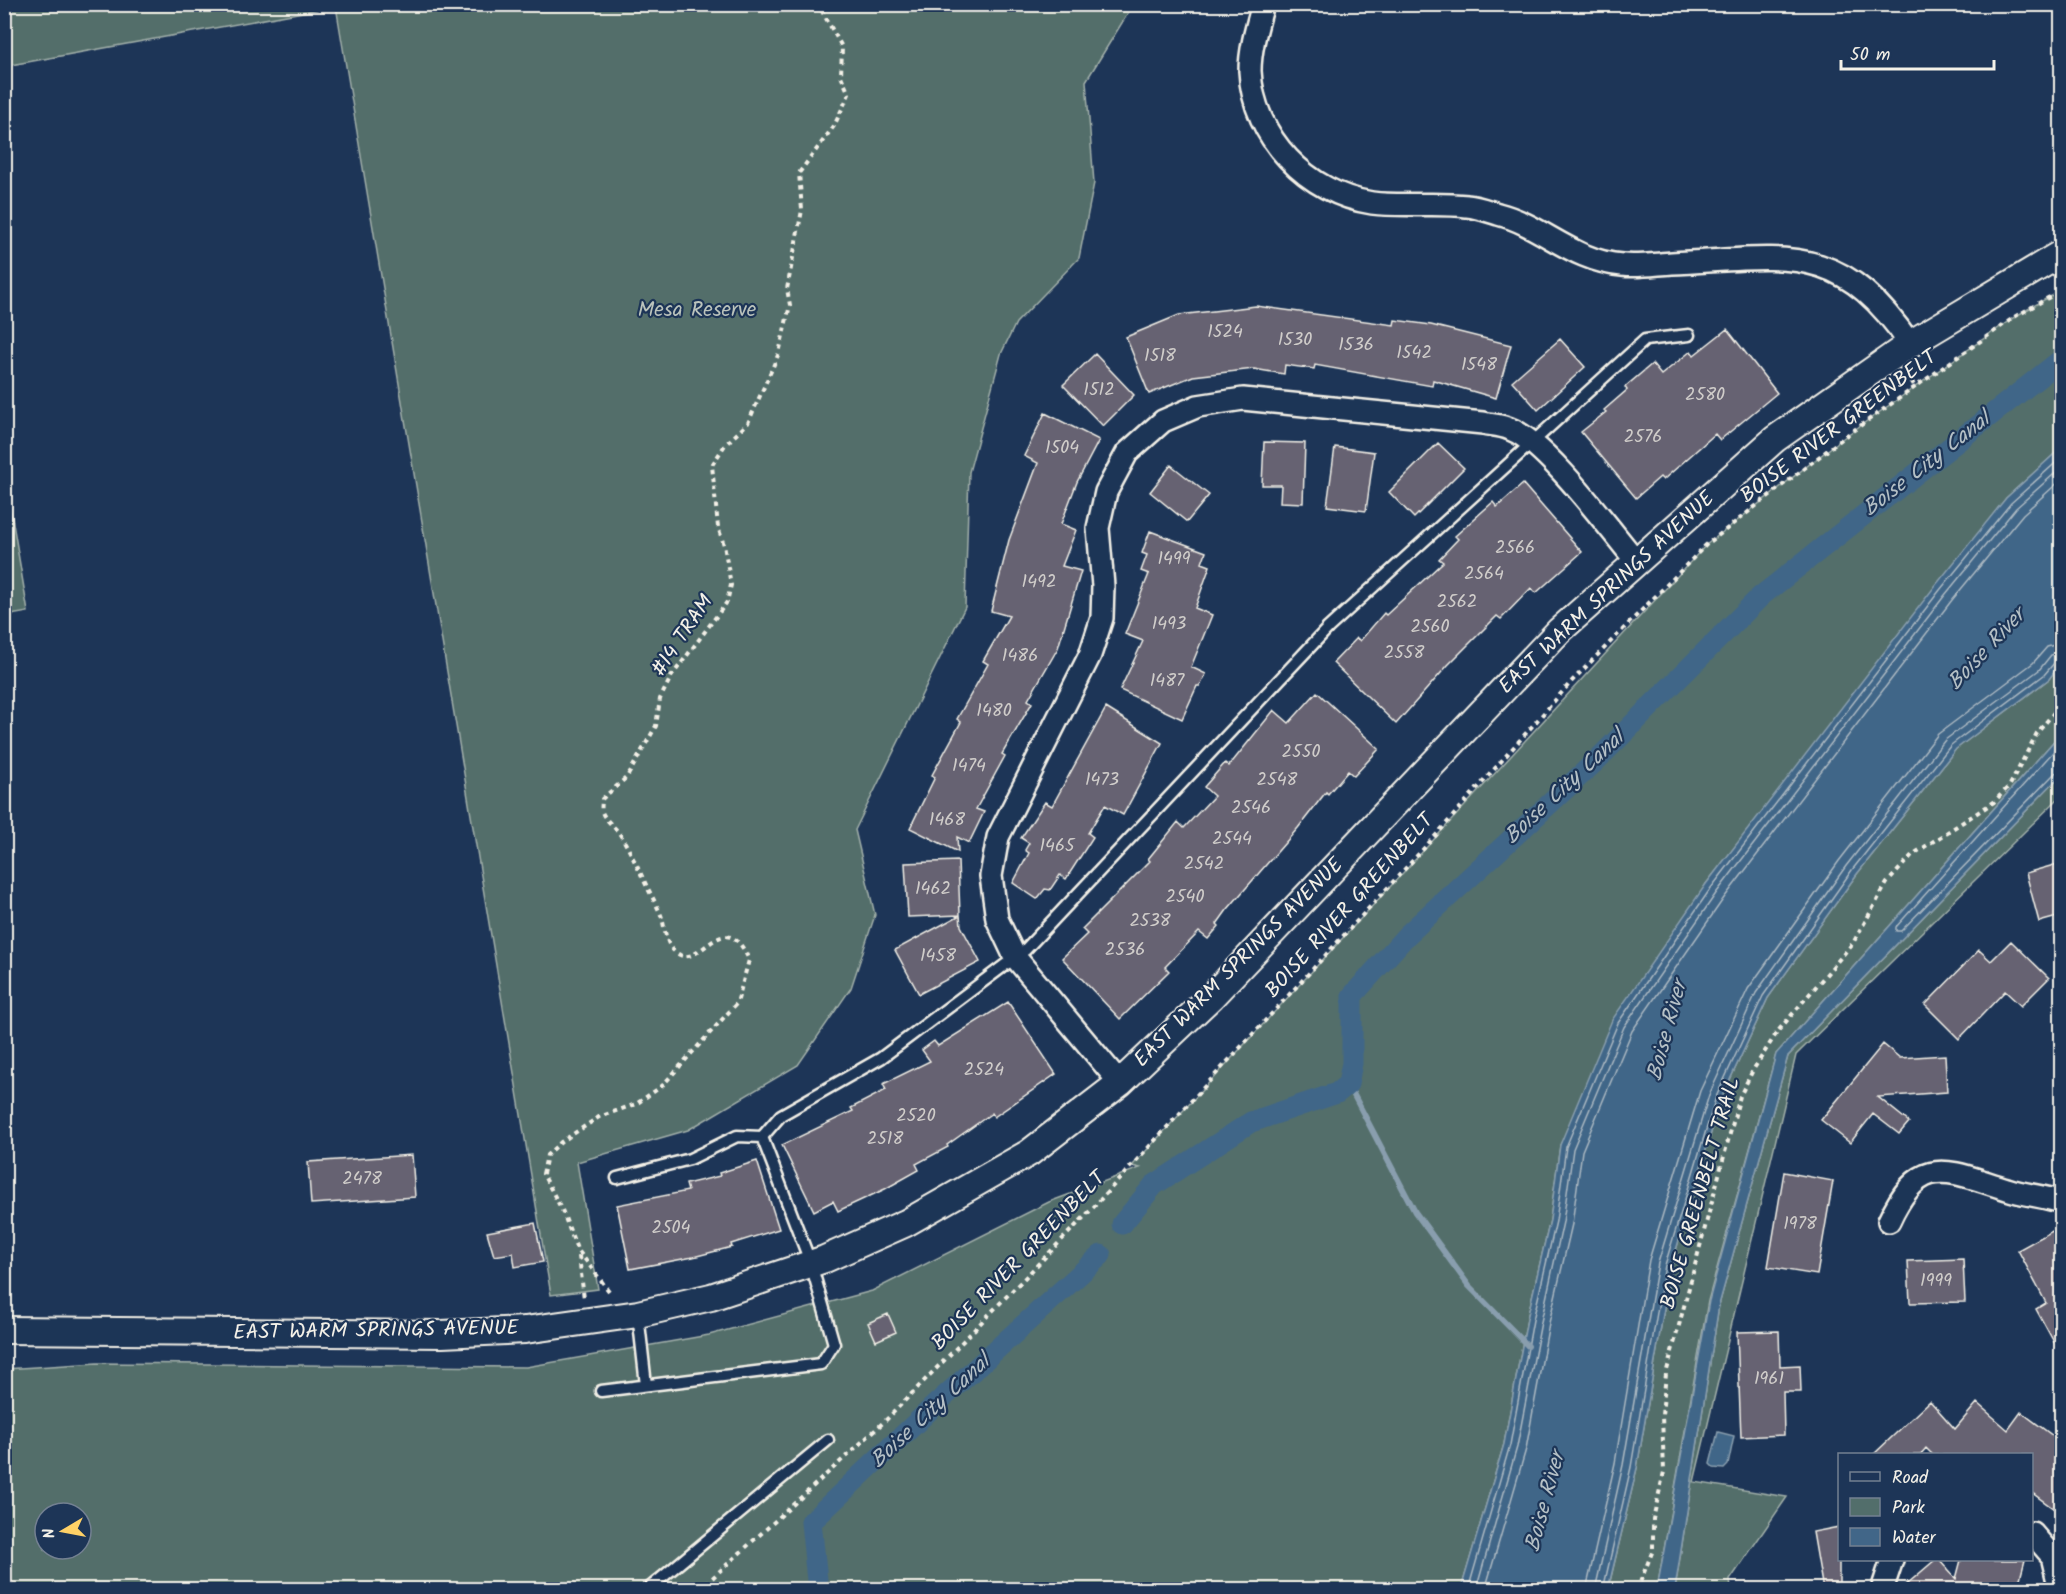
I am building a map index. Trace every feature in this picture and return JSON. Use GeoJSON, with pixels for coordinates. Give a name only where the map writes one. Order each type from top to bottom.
{"type":"FeatureCollection","features":[{"type":"Feature","properties":{"kind":"street"},"geometry":{"type":"LineString","coordinates":[[1263,4],[1254,36],[1250,70],[1254,100],[1268,134],[1297,168],[1333,192],[1372,203],[1479,209],[1512,217],[1584,257],[1622,265],[1780,258],[1809,261],[1836,270],[1876,300],[1910,344]]}},
{"type":"Feature","properties":{"kind":"street","name":"EAST WARM SPRINGS AVENUE"},"geometry":{"type":"LineString","coordinates":[[4,1330],[442,1334],[525,1330],[638,1314],[711,1297],[811,1264],[906,1223],[973,1187],[1029,1153],[1120,1083],[1212,996],[1543,647],[1775,439],[1910,344],[2061,253]]}},
{"type":"Feature","properties":{"kind":"street"},"geometry":{"type":"LineString","coordinates":[[1120,1083],[1015,957],[997,919],[991,876],[998,837],[1090,655],[1102,618],[1103,586],[1098,528],[1106,492],[1127,453],[1163,421],[1198,406],[1243,399],[1483,423],[1510,429],[1532,442],[1550,458],[1637,562]]}},
{"type":"Feature","properties":{"kind":"street"},"geometry":{"type":"LineString","coordinates":[[1889,1221],[1901,1194],[1921,1177],[1945,1171],[2018,1193],[2036,1194],[2061,1202]]}},
{"type":"Feature","properties":{"kind":"street"},"geometry":{"type":"LineString","coordinates":[[2033,1535],[2052,1557],[2060,1590]]}},
{"type":"Feature","properties":{"kind":"street"},"geometry":{"type":"LineString","coordinates":[[1882,1590],[1892,1561]]}},
{"type":"Feature","properties":{"kind":"lane"},"geometry":{"type":"LineString","coordinates":[[762,1137],[781,1114],[881,1058],[1015,957],[1328,628],[1645,340],[1689,335]]}},
{"type":"Feature","properties":{"kind":"lane"},"geometry":{"type":"LineString","coordinates":[[617,1178],[690,1159],[737,1136],[762,1137]]}},
{"type":"Feature","properties":{"kind":"lane"},"geometry":{"type":"LineString","coordinates":[[601,1391],[820,1364],[834,1344],[811,1264],[762,1137]]}},
{"type":"Feature","properties":{"kind":"lane"},"geometry":{"type":"LineString","coordinates":[[638,1314],[646,1386]]}},
{"type":"Feature","properties":{"kind":"lane"},"geometry":{"type":"LineString","coordinates":[[647,1590],[828,1440]]}},
{"type":"Feature","properties":{"kind":"path"},"geometry":{"type":"LineString","coordinates":[[4,11],[11,4]]}},
{"type":"Feature","properties":{"kind":"path","name":"#14 TRAM"},"geometry":{"type":"LineString","coordinates":[[588,1321],[582,1284],[582,1264],[562,1210],[543,1174],[548,1155],[561,1142],[599,1117],[636,1104],[662,1086],[737,1003],[747,975],[749,960],[745,951],[735,940],[727,936],[719,937],[689,956],[681,956],[674,950],[666,940],[661,916],[634,860],[619,833],[603,814],[601,807],[602,799],[627,777],[656,726],[660,699],[671,677],[727,602],[731,585],[724,545],[718,527],[712,465],[725,445],[748,423],[779,353],[790,305],[787,289],[802,210],[799,173],[834,126],[849,94],[841,76],[842,47],[818,4]]}},
{"type":"Feature","properties":{"kind":"path","name":"BOISE RIVER GREENBELT"},"geometry":{"type":"LineString","coordinates":[[699,1590],[885,1421],[1089,1212],[1438,833],[1572,681],[1706,545],[1847,435],[2016,316],[2061,290]]}},
{"type":"Feature","properties":{"kind":"path"},"geometry":{"type":"LineString","coordinates":[[1906,373],[1916,387]]}},
{"type":"Feature","properties":{"kind":"path","name":"BOISE GREENBELT TRAIL"},"geometry":{"type":"LineString","coordinates":[[1637,1590],[1653,1550],[1653,1519],[1664,1472],[1662,1415],[1666,1374],[1740,1096],[1778,1031],[1853,943],[1887,883],[1912,855],[1994,801],[2010,785],[2037,733],[2061,703]]}},
{"type":"Feature","properties":{"kind":"path","name":"#14 TRAM"},"geometry":{"type":"LineString","coordinates":[[577,1250],[609,1291]]}},
{"type":"Feature","properties":{"kind":"green space","name":"Mesa Reserve"},"geometry":{"type":"Polygon","coordinates":[[[5,4],[1133,5],[1086,81],[1094,183],[1079,258],[1016,323],[1001,354],[969,472],[965,607],[855,830],[875,915],[851,988],[798,1065],[688,1130],[577,1162],[598,1289],[551,1295],[336,6],[5,66],[5,4]]]}},
{"type":"Feature","properties":{"kind":"green space"},"geometry":{"type":"Polygon","coordinates":[[[2061,290],[2061,448],[2006,498],[1706,884],[1560,1145],[1550,1220],[1527,1319],[1504,1444],[1461,1589],[5,1590],[5,1369],[97,1363],[526,1367],[709,1335],[872,1291],[1049,1202],[1140,1168],[1132,1166],[1706,545],[1847,435],[2016,316],[2061,290]]]}},
{"type":"Feature","properties":{"kind":"green space"},"geometry":{"type":"Polygon","coordinates":[[[5,476],[28,612],[4,616],[5,476]]]}},
{"type":"Feature","properties":{"kind":"green space"},"geometry":{"type":"Polygon","coordinates":[[[2061,663],[2061,733],[1776,1054],[1708,1301],[1657,1589],[1608,1590],[1637,1468],[1671,1267],[1721,1099],[1768,998],[1857,874],[1956,749],[2049,679],[2061,663]]]}},
{"type":"Feature","properties":{"kind":"green space"},"geometry":{"type":"Polygon","coordinates":[[[2061,775],[2061,796],[1796,1055],[1694,1482],[1787,1497],[1730,1580],[1731,1589],[1675,1590],[1719,1305],[1788,1056],[2061,775]]]}},
{"type":"Feature","properties":{"kind":"water","name":"Boise River"},"geometry":{"type":"Polygon","coordinates":[[[2061,448],[2061,663],[2049,679],[1956,749],[1857,874],[1768,998],[1721,1099],[1671,1267],[1637,1468],[1608,1589],[1461,1589],[1504,1444],[1527,1319],[1550,1220],[1560,1145],[1612,1020],[1706,884],[1935,586],[2006,498],[2061,448]]]}},
{"type":"Feature","properties":{"kind":"water"},"geometry":{"type":"Polygon","coordinates":[[[2061,733],[2061,775],[1788,1056],[1719,1305],[1675,1589],[1657,1589],[1709,1301],[1776,1054],[2061,733]]]}},
{"type":"Feature","properties":{"kind":"water"},"geometry":{"type":"Polygon","coordinates":[[[1718,1432],[1734,1436],[1728,1465],[1724,1469],[1714,1468],[1710,1464],[1718,1432]]]}},
{"type":"Feature","properties":{"kind":"building"},"geometry":{"type":"Polygon","coordinates":[[[1256,306],[1394,325],[1395,320],[1431,325],[1511,345],[1496,398],[1433,380],[1432,386],[1315,365],[1314,369],[1285,365],[1284,374],[1254,369],[1193,376],[1149,394],[1126,337],[1179,315],[1256,306]]]}},
{"type":"Feature","properties":{"kind":"building"},"geometry":{"type":"Polygon","coordinates":[[[1727,329],[1777,393],[1720,440],[1715,434],[1663,480],[1660,477],[1636,498],[1581,432],[1606,412],[1604,410],[1627,390],[1625,387],[1652,364],[1661,375],[1691,351],[1694,355],[1727,329]]]}},
{"type":"Feature","properties":{"kind":"building"},"geometry":{"type":"Polygon","coordinates":[[[1560,339],[1585,367],[1538,410],[1512,381],[1560,339]]]}},
{"type":"Feature","properties":{"kind":"building"},"geometry":{"type":"Polygon","coordinates":[[[1095,354],[1134,395],[1103,426],[1063,385],[1095,354]]]}},
{"type":"Feature","properties":{"kind":"building"},"geometry":{"type":"Polygon","coordinates":[[[1045,413],[1099,440],[1077,482],[1061,524],[1076,530],[1062,566],[1081,571],[1058,648],[1028,700],[1032,703],[1002,754],[1005,756],[976,809],[984,812],[969,843],[957,837],[958,852],[910,828],[935,777],[932,775],[961,722],[957,719],[988,664],[983,661],[1009,616],[991,611],[1009,540],[1038,463],[1024,456],[1045,413]]]}},
{"type":"Feature","properties":{"kind":"building"},"geometry":{"type":"Polygon","coordinates":[[[1264,442],[1305,443],[1303,503],[1280,502],[1281,485],[1262,485],[1264,442]]]}},
{"type":"Feature","properties":{"kind":"building"},"geometry":{"type":"Polygon","coordinates":[[[1438,443],[1464,468],[1414,518],[1389,492],[1438,443]]]}},
{"type":"Feature","properties":{"kind":"building"},"geometry":{"type":"Polygon","coordinates":[[[1335,447],[1374,452],[1366,511],[1327,506],[1335,447]]]}},
{"type":"Feature","properties":{"kind":"building"},"geometry":{"type":"Polygon","coordinates":[[[1171,465],[1209,495],[1187,522],[1150,492],[1171,465]]]}},
{"type":"Feature","properties":{"kind":"building"},"geometry":{"type":"Polygon","coordinates":[[[1523,484],[1582,552],[1536,593],[1531,588],[1501,619],[1497,616],[1448,665],[1396,724],[1333,663],[1357,638],[1360,641],[1384,613],[1386,615],[1443,562],[1439,559],[1458,539],[1455,536],[1493,502],[1497,507],[1523,484]]]}},
{"type":"Feature","properties":{"kind":"building"},"geometry":{"type":"Polygon","coordinates":[[[1150,531],[1206,552],[1202,563],[1210,566],[1195,608],[1212,615],[1191,667],[1206,674],[1200,686],[1197,686],[1182,719],[1120,690],[1143,641],[1125,634],[1149,574],[1141,571],[1147,555],[1142,553],[1150,531]]]}},
{"type":"Feature","properties":{"kind":"building"},"geometry":{"type":"Polygon","coordinates":[[[1317,692],[1379,749],[1354,776],[1348,771],[1328,794],[1326,792],[1227,910],[1217,924],[1219,926],[1208,939],[1199,932],[1165,967],[1169,971],[1120,1019],[1062,958],[1087,934],[1082,929],[1150,861],[1148,859],[1178,822],[1184,828],[1214,796],[1204,787],[1225,763],[1229,766],[1274,710],[1289,723],[1317,692]]]}},
{"type":"Feature","properties":{"kind":"building"},"geometry":{"type":"Polygon","coordinates":[[[1106,708],[1162,743],[1123,815],[1105,805],[1088,833],[1093,837],[1066,879],[1060,875],[1050,890],[1045,889],[1037,899],[1013,883],[1029,853],[1025,850],[1029,843],[1021,838],[1045,802],[1052,806],[1106,708]]]}},
{"type":"Feature","properties":{"kind":"building"},"geometry":{"type":"Polygon","coordinates":[[[958,861],[960,915],[908,917],[905,863],[958,861]]]}},
{"type":"Feature","properties":{"kind":"building"},"geometry":{"type":"Polygon","coordinates":[[[2061,863],[2061,916],[2039,922],[2026,873],[2061,863]]]}},
{"type":"Feature","properties":{"kind":"building"},"geometry":{"type":"Polygon","coordinates":[[[960,915],[961,926],[980,962],[919,994],[895,950],[960,915]]]}},
{"type":"Feature","properties":{"kind":"building"},"geometry":{"type":"Polygon","coordinates":[[[2011,941],[2049,978],[2021,1006],[2005,991],[1959,1039],[1925,1005],[1979,950],[1991,961],[2011,941]]]}},
{"type":"Feature","properties":{"kind":"building"},"geometry":{"type":"Polygon","coordinates":[[[1008,1002],[1056,1074],[994,1117],[992,1113],[947,1145],[948,1147],[916,1164],[919,1170],[838,1211],[833,1201],[814,1211],[782,1145],[853,1111],[851,1108],[886,1090],[883,1084],[930,1061],[922,1050],[934,1041],[938,1046],[1008,1002]]]}},
{"type":"Feature","properties":{"kind":"building"},"geometry":{"type":"Polygon","coordinates":[[[1883,1044],[1900,1058],[1945,1055],[1947,1092],[1878,1097],[1909,1122],[1899,1134],[1873,1114],[1850,1143],[1821,1120],[1883,1044]]]}},
{"type":"Feature","properties":{"kind":"building"},"geometry":{"type":"Polygon","coordinates":[[[412,1155],[415,1197],[311,1204],[308,1162],[412,1155]]]}},
{"type":"Feature","properties":{"kind":"building"},"geometry":{"type":"Polygon","coordinates":[[[757,1161],[779,1229],[731,1244],[732,1247],[630,1269],[617,1205],[688,1191],[686,1184],[720,1176],[719,1173],[757,1161]]]}},
{"type":"Feature","properties":{"kind":"building"},"geometry":{"type":"Polygon","coordinates":[[[1784,1172],[1833,1181],[1817,1275],[1768,1267],[1784,1172]]]}},
{"type":"Feature","properties":{"kind":"building"},"geometry":{"type":"Polygon","coordinates":[[[535,1223],[543,1262],[515,1267],[513,1253],[494,1256],[487,1232],[535,1223]]]}},
{"type":"Feature","properties":{"kind":"building"},"geometry":{"type":"Polygon","coordinates":[[[2056,1229],[2061,1239],[2061,1355],[2036,1309],[2046,1303],[2018,1250],[2056,1229]]]}},
{"type":"Feature","properties":{"kind":"building"},"geometry":{"type":"Polygon","coordinates":[[[1963,1259],[1965,1302],[1910,1303],[1908,1261],[1963,1259]]]}},
{"type":"Feature","properties":{"kind":"building"},"geometry":{"type":"Polygon","coordinates":[[[888,1314],[896,1332],[876,1341],[868,1323],[888,1314]]]}},
{"type":"Feature","properties":{"kind":"building"},"geometry":{"type":"Polygon","coordinates":[[[1779,1331],[1780,1366],[1800,1365],[1801,1392],[1783,1392],[1784,1435],[1741,1437],[1737,1332],[1779,1331]]]}},
{"type":"Feature","properties":{"kind":"building"},"geometry":{"type":"Polygon","coordinates":[[[1930,1401],[1955,1429],[1977,1403],[2008,1430],[2021,1412],[2061,1442],[2061,1514],[2033,1493],[2033,1453],[1931,1453],[1926,1448],[1922,1453],[1875,1453],[1930,1401]]]}},
{"type":"Feature","properties":{"kind":"building"},"geometry":{"type":"Polygon","coordinates":[[[1838,1527],[1839,1590],[1823,1590],[1813,1532],[1838,1527]]]}},
{"type":"Feature","properties":{"kind":"building"},"geometry":{"type":"Polygon","coordinates":[[[1934,1561],[1940,1561],[1956,1579],[1961,1561],[2025,1561],[2017,1590],[1900,1590],[1934,1561]]]}},
{"type":"Feature","properties":{"kind":"waterway","name":"Boise City Canal"},"geometry":{"type":"LineString","coordinates":[[1122,1224],[1154,1185],[1251,1122],[1337,1093],[1348,1084],[1352,1063],[1352,996],[1406,936],[1596,761],[1761,596],[2062,359]]}},
{"type":"Feature","properties":{"kind":"waterway"},"geometry":{"type":"LineString","coordinates":[[1348,1084],[1415,1212],[1469,1286],[1528,1346]]}},
{"type":"Feature","properties":{"kind":"waterway","name":"Boise City Canal"},"geometry":{"type":"LineString","coordinates":[[818,1590],[811,1522],[935,1405],[1101,1255]]}}]}
